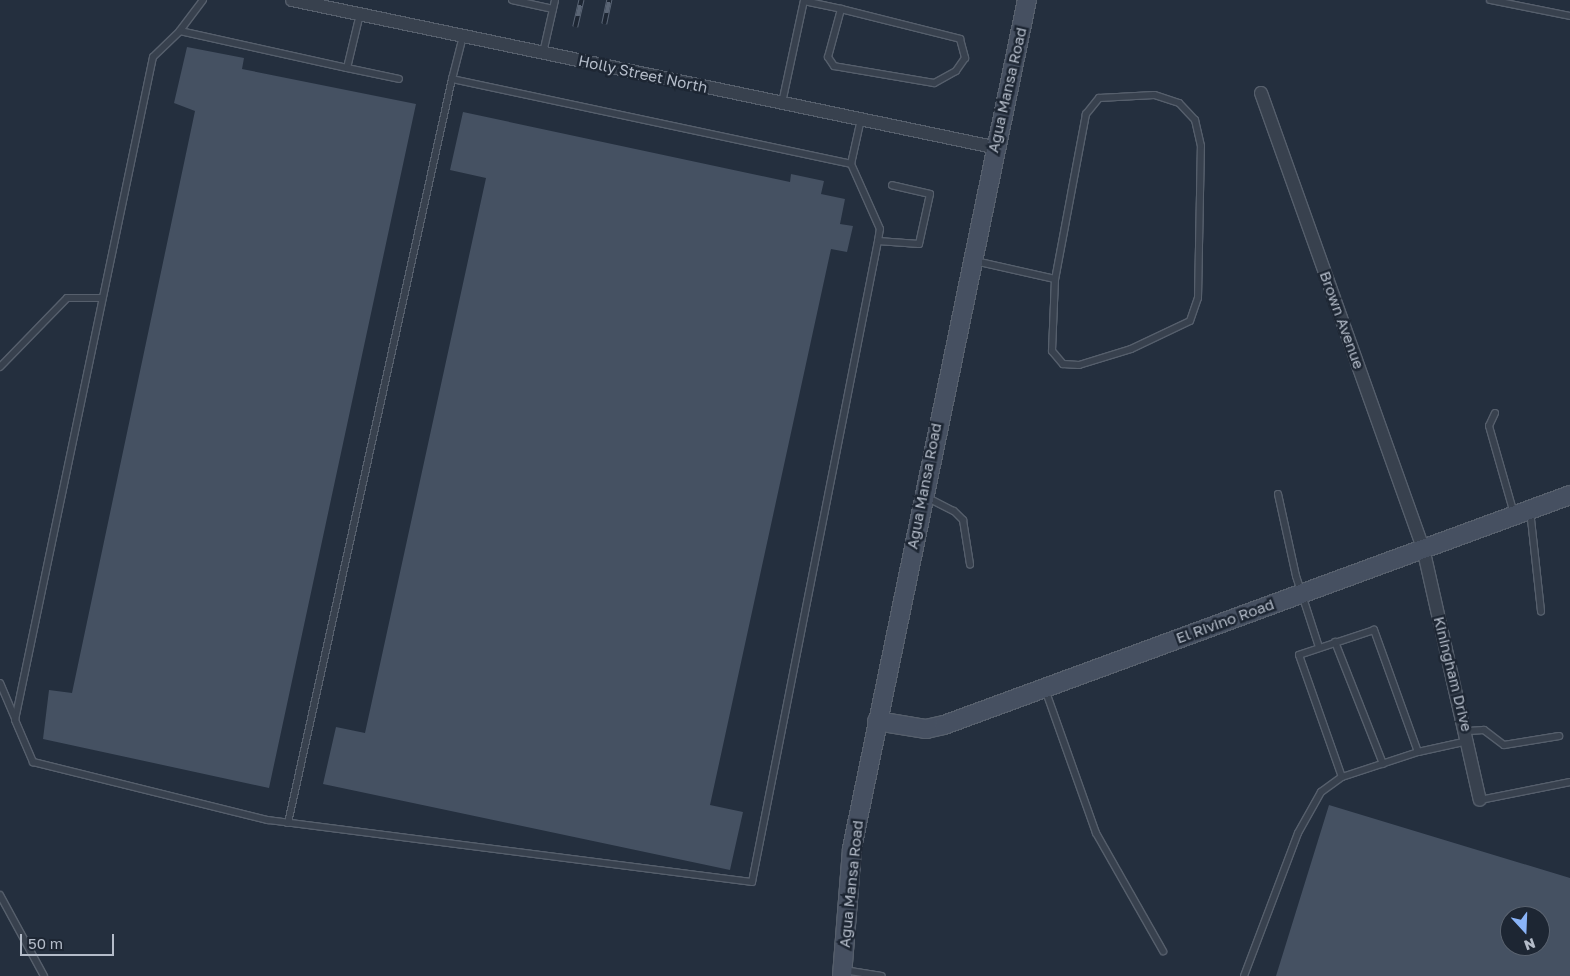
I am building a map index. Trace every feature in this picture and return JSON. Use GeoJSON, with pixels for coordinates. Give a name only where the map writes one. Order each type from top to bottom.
{"type":"FeatureCollection","features":[{"type":"Feature","properties":{"kind":"main road","name":"Agua Mansa Road"},"geometry":{"type":"LineString","coordinates":[[842,973],[852,848],[922,496],[972,260],[993,147],[1027,0]]}},
{"type":"Feature","properties":{"kind":"main road","name":"El Rivino Road"},"geometry":{"type":"LineString","coordinates":[[877,721],[926,729],[1045,688],[1570,495]]}},
{"type":"Feature","properties":{"kind":"street","name":"Holly Street North"},"geometry":{"type":"LineString","coordinates":[[292,0],[312,2],[463,36],[993,147]]}},
{"type":"Feature","properties":{"kind":"street","name":"Brown Avenue"},"geometry":{"type":"LineString","coordinates":[[1261,93],[1423,548]]}},
{"type":"Feature","properties":{"kind":"street","name":"Kiningham Drive"},"geometry":{"type":"LineString","coordinates":[[1423,548],[1468,736],[1480,800]]}},
{"type":"Feature","properties":{"kind":"lane"},"geometry":{"type":"LineString","coordinates":[[15,720],[101,298],[154,57],[180,31],[203,0]]}},
{"type":"Feature","properties":{"kind":"lane"},"geometry":{"type":"LineString","coordinates":[[512,0],[553,9]]}},
{"type":"Feature","properties":{"kind":"lane"},"geometry":{"type":"LineString","coordinates":[[543,53],[555,0]]}},
{"type":"Feature","properties":{"kind":"lane"},"geometry":{"type":"LineString","coordinates":[[782,103],[804,0],[841,9],[960,38],[965,58],[956,70],[934,83],[834,66],[828,57],[841,9]]}},
{"type":"Feature","properties":{"kind":"lane"},"geometry":{"type":"LineString","coordinates":[[1490,0],[1570,16]]}},
{"type":"Feature","properties":{"kind":"lane"},"geometry":{"type":"LineString","coordinates":[[347,68],[360,14]]}},
{"type":"Feature","properties":{"kind":"lane"},"geometry":{"type":"LineString","coordinates":[[180,31],[399,79]]}},
{"type":"Feature","properties":{"kind":"lane"},"geometry":{"type":"LineString","coordinates":[[288,822],[463,36]]}},
{"type":"Feature","properties":{"kind":"lane"},"geometry":{"type":"LineString","coordinates":[[452,79],[851,164]]}},
{"type":"Feature","properties":{"kind":"lane"},"geometry":{"type":"LineString","coordinates":[[1154,95],[1179,103],[1194,120],[1201,146],[1198,298],[1190,321],[1131,349],[1078,364],[1063,364],[1052,351],[1055,279],[1086,114],[1099,98],[1154,95]]}},
{"type":"Feature","properties":{"kind":"lane"},"geometry":{"type":"LineString","coordinates":[[0,683],[32,762],[288,822],[752,882],[880,229],[851,164],[861,119]]}},
{"type":"Feature","properties":{"kind":"lane"},"geometry":{"type":"LineString","coordinates":[[878,241],[919,244],[930,194],[892,185]]}},
{"type":"Feature","properties":{"kind":"lane"},"geometry":{"type":"LineString","coordinates":[[972,260],[1055,279]]}},
{"type":"Feature","properties":{"kind":"lane"},"geometry":{"type":"LineString","coordinates":[[0,367],[67,298],[101,298]]}},
{"type":"Feature","properties":{"kind":"lane"},"geometry":{"type":"LineString","coordinates":[[1495,413],[1489,426],[1522,512],[1541,612]]}},
{"type":"Feature","properties":{"kind":"lane"},"geometry":{"type":"LineString","coordinates":[[1278,494],[1318,647]]}},
{"type":"Feature","properties":{"kind":"lane"},"geometry":{"type":"LineString","coordinates":[[922,496],[954,510],[963,520],[970,564]]}},
{"type":"Feature","properties":{"kind":"lane"},"geometry":{"type":"LineString","coordinates":[[1342,777],[1299,655],[1318,647],[1374,630],[1418,752]]}},
{"type":"Feature","properties":{"kind":"lane"},"geometry":{"type":"LineString","coordinates":[[1335,642],[1383,764]]}},
{"type":"Feature","properties":{"kind":"lane"},"geometry":{"type":"LineString","coordinates":[[1045,688],[1096,833],[1163,951]]}},
{"type":"Feature","properties":{"kind":"lane"},"geometry":{"type":"LineString","coordinates":[[1244,976],[1298,833],[1321,792],[1342,777],[1484,730],[1504,745],[1559,736]]}},
{"type":"Feature","properties":{"kind":"lane"},"geometry":{"type":"LineString","coordinates":[[1480,800],[1570,782]]}},
{"type":"Feature","properties":{"kind":"lane"},"geometry":{"type":"LineString","coordinates":[[0,895],[44,976]]}},
{"type":"Feature","properties":{"kind":"lane"},"geometry":{"type":"LineString","coordinates":[[842,973],[882,976]]}},
{"type":"Feature","properties":{"kind":"building"},"geometry":{"type":"Polygon","coordinates":[[[187,47],[244,58],[242,69],[416,104],[269,788],[43,739],[49,690],[72,693],[195,111],[174,103],[187,47]]]}},
{"type":"Feature","properties":{"kind":"building"},"geometry":{"type":"Polygon","coordinates":[[[463,112],[790,182],[791,174],[824,181],[821,194],[845,199],[840,224],[853,226],[847,252],[831,249],[710,805],[743,812],[730,870],[323,784],[336,727],[365,733],[486,178],[450,170],[463,112]]]}},
{"type":"Feature","properties":{"kind":"building"},"geometry":{"type":"Polygon","coordinates":[[[1329,805],[1570,878],[1570,976],[1276,976],[1329,805]]]}},
{"type":"Feature","properties":{"kind":"railway"},"geometry":{"type":"LineString","coordinates":[[575,27],[581,0]]}},
{"type":"Feature","properties":{"kind":"railway"},"geometry":{"type":"LineString","coordinates":[[604,24],[609,0]]}}]}
